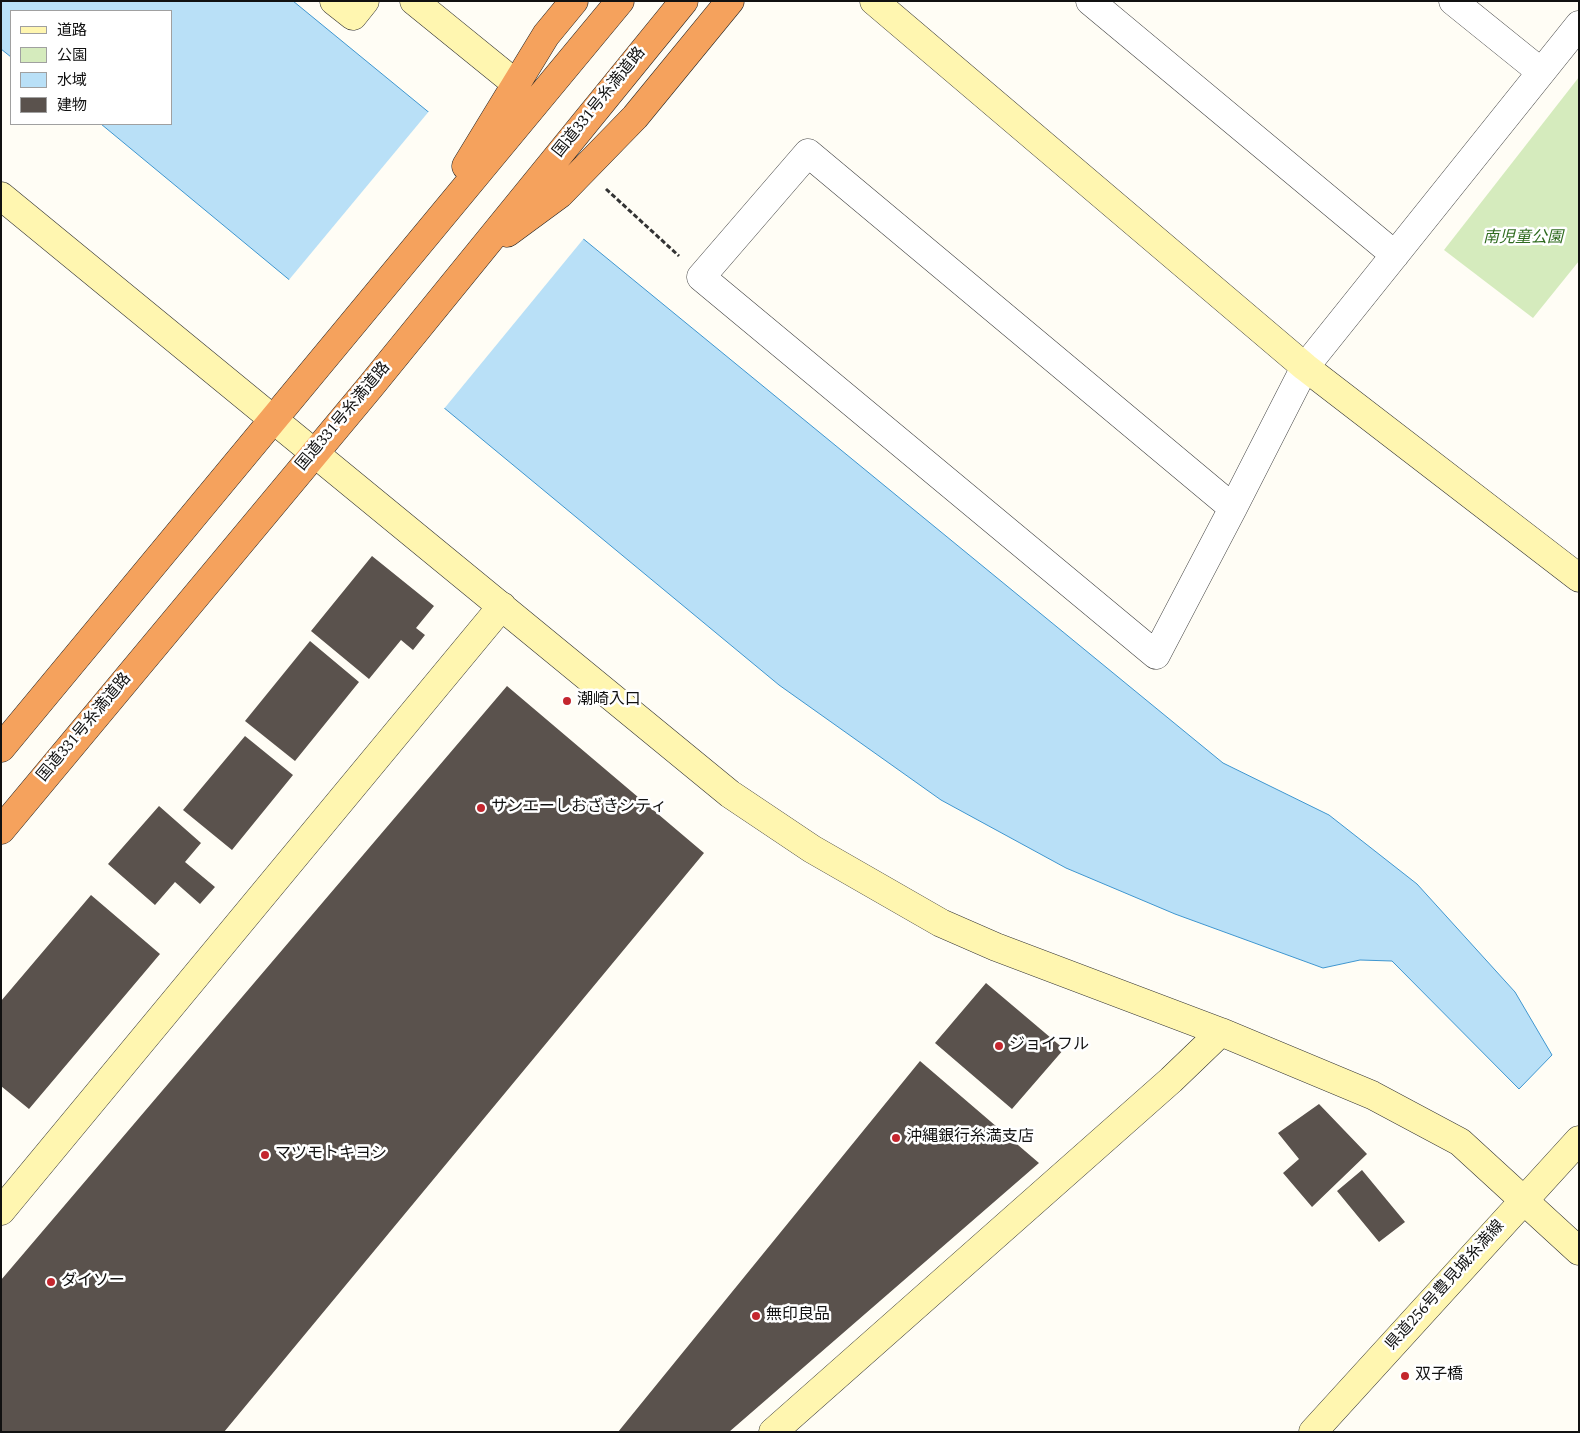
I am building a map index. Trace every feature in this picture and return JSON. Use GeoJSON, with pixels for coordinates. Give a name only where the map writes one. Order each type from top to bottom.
{"type":"FeatureCollection","features":[{"type":"Feature","properties":{"kind":"highway"},"geometry":{"type":"LineString","coordinates":[[492,139],[515,83],[546,35],[574,1]]}},
{"type":"Feature","properties":{"kind":"highway"},"geometry":{"type":"LineString","coordinates":[[1,748],[274,420],[430,228],[492,139],[570,63],[620,1]]}},
{"type":"Feature","properties":{"kind":"highway","name":"国道331号糸満道路"},"geometry":{"type":"LineString","coordinates":[[1,830],[313,453],[370,387],[474,258],[550,185],[608,93],[684,1]]}},
{"type":"Feature","properties":{"kind":"highway"},"geometry":{"type":"LineString","coordinates":[[550,185],[635,117],[730,1]]}},
{"type":"Feature","properties":{"kind":"street"},"geometry":{"type":"LineString","coordinates":[[334,1],[353,16],[365,1]]}},
{"type":"Feature","properties":{"kind":"street"},"geometry":{"type":"LineString","coordinates":[[414,1],[515,83]]}},
{"type":"Feature","properties":{"kind":"street"},"geometry":{"type":"LineString","coordinates":[[874,1],[1305,367],[1579,578]]}},
{"type":"Feature","properties":{"kind":"street"},"geometry":{"type":"LineString","coordinates":[[1090,1],[1395,255]]}},
{"type":"Feature","properties":{"kind":"street"},"geometry":{"type":"LineString","coordinates":[[1453,1],[1541,72]]}},
{"type":"Feature","properties":{"kind":"street"},"geometry":{"type":"LineString","coordinates":[[1233,508],[808,153],[701,277],[1156,654],[1233,508],[1305,367],[1579,25]]}},
{"type":"Feature","properties":{"kind":"street"},"geometry":{"type":"LineString","coordinates":[[1,196],[730,794],[812,849],[941,923],[996,947],[1221,1032],[1372,1095],[1460,1142],[1579,1251]]}},
{"type":"Feature","properties":{"kind":"street"},"geometry":{"type":"LineString","coordinates":[[1,1211],[502,606]]}},
{"type":"Feature","properties":{"kind":"street"},"geometry":{"type":"LineString","coordinates":[[773,1432],[1171,1080],[1221,1032]]}},
{"type":"Feature","properties":{"kind":"street","name":"県道256号豊見城糸満線"},"geometry":{"type":"LineString","coordinates":[[1313,1432],[1579,1140]]}},
{"type":"Feature","properties":{"kind":"path"},"geometry":{"type":"LineString","coordinates":[[605,189],[701,277]]}},
{"type":"Feature","properties":{"kind":"green space","name":"南児童公園"},"geometry":{"type":"Polygon","coordinates":[[[1579,77],[1579,261],[1533,318],[1444,250],[1579,77]]]}},
{"type":"Feature","properties":{"kind":"water"},"geometry":{"type":"Polygon","coordinates":[[[1,1],[293,1],[1223,763],[1329,815],[1417,884],[1515,992],[1552,1055],[1519,1089],[1392,961],[1360,960],[1323,968],[1175,914],[1066,868],[941,800],[779,685],[102,125],[172,125],[172,10],[10,10],[10,56],[1,49],[1,1]]]}},
{"type":"Feature","properties":{"kind":"pier"},"geometry":{"type":"Polygon","coordinates":[[[430,110],[585,237],[443,410],[288,281],[430,110]]]}},
{"type":"Feature","properties":{"kind":"building"},"geometry":{"type":"Polygon","coordinates":[[[372,556],[434,606],[416,628],[425,635],[413,650],[401,640],[369,679],[311,631],[372,556]]]}},
{"type":"Feature","properties":{"kind":"building"},"geometry":{"type":"Polygon","coordinates":[[[310,641],[359,682],[295,761],[245,721],[310,641]]]}},
{"type":"Feature","properties":{"kind":"building"},"geometry":{"type":"Polygon","coordinates":[[[507,686],[704,853],[224,1432],[1,1432],[1,1280],[507,686]]]}},
{"type":"Feature","properties":{"kind":"building"},"geometry":{"type":"Polygon","coordinates":[[[245,736],[293,775],[232,850],[183,810],[245,736]]]}},
{"type":"Feature","properties":{"kind":"building"},"geometry":{"type":"Polygon","coordinates":[[[159,806],[201,843],[185,862],[215,887],[200,904],[175,882],[155,905],[108,864],[159,806]]]}},
{"type":"Feature","properties":{"kind":"building"},"geometry":{"type":"Polygon","coordinates":[[[91,895],[160,954],[29,1109],[1,1086],[1,1001],[91,895]]]}},
{"type":"Feature","properties":{"kind":"building","name":"ジョイフル"},"geometry":{"type":"Polygon","coordinates":[[[986,983],[1064,1049],[1012,1109],[935,1043],[986,983]]]}},
{"type":"Feature","properties":{"kind":"building"},"geometry":{"type":"Polygon","coordinates":[[[920,1061],[1039,1163],[729,1432],[618,1432],[920,1061]]]}},
{"type":"Feature","properties":{"kind":"building"},"geometry":{"type":"Polygon","coordinates":[[[1319,1104],[1367,1154],[1312,1207],[1283,1173],[1299,1159],[1278,1133],[1319,1104]]]}},
{"type":"Feature","properties":{"kind":"building"},"geometry":{"type":"Polygon","coordinates":[[[1362,1170],[1405,1222],[1379,1242],[1337,1191],[1362,1170]]]}},
{"type":"Feature","properties":{"kind":"place","name":"潮崎入口"},"geometry":{"type":"Point","coordinates":[567,701]}},
{"type":"Feature","properties":{"kind":"place","name":"サンエーしおざきシティ"},"geometry":{"type":"Point","coordinates":[481,808]}},
{"type":"Feature","properties":{"kind":"place","name":"ジョイフル"},"geometry":{"type":"Point","coordinates":[999,1046]}},
{"type":"Feature","properties":{"kind":"place","name":"沖縄銀行糸満支店"},"geometry":{"type":"Point","coordinates":[896,1138]}},
{"type":"Feature","properties":{"kind":"place","name":"マツモトキヨシ"},"geometry":{"type":"Point","coordinates":[265,1155]}},
{"type":"Feature","properties":{"kind":"place","name":"ダイソー"},"geometry":{"type":"Point","coordinates":[51,1282]}},
{"type":"Feature","properties":{"kind":"place","name":"無印良品"},"geometry":{"type":"Point","coordinates":[756,1316]}},
{"type":"Feature","properties":{"kind":"place","name":"双子橋"},"geometry":{"type":"Point","coordinates":[1405,1376]}}]}
